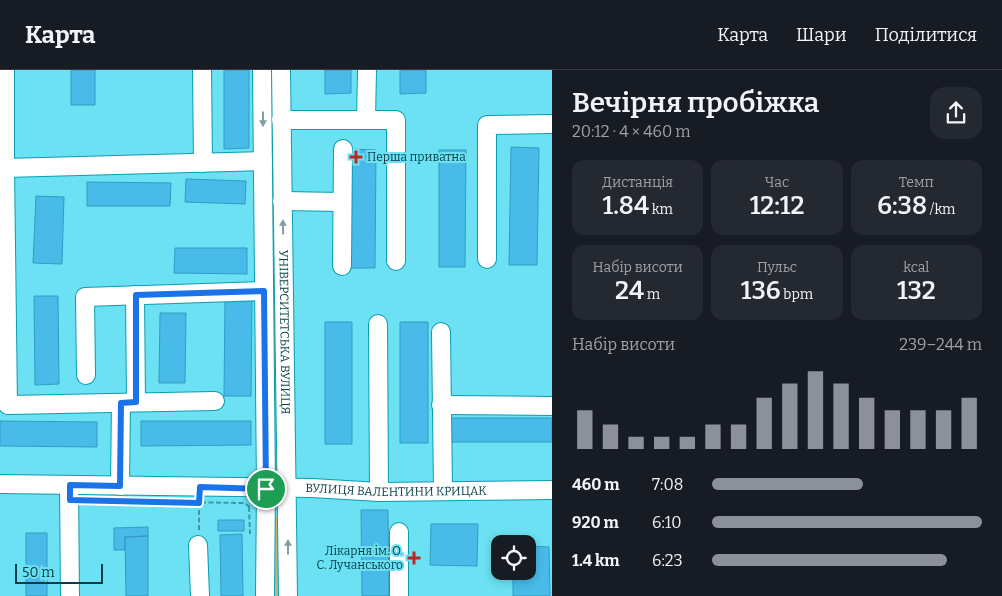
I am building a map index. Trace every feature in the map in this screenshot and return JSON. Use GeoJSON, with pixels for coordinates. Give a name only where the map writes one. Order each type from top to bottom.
{"type":"FeatureCollection","features":[{"type":"Feature","properties":{"kind":"street"},"geometry":{"type":"LineString","coordinates":[[5,70],[8,404],[214,401]]}},
{"type":"Feature","properties":{"kind":"street"},"geometry":{"type":"LineString","coordinates":[[202,70],[203,163]]}},
{"type":"Feature","properties":{"kind":"street","name":"УНІВЕРСИТЕТСЬКА ВУЛИЦЯ"},"geometry":{"type":"LineString","coordinates":[[262,70],[266,489],[265,596]]}},
{"type":"Feature","properties":{"kind":"street","name":"УНІВЕРСИТЕТСЬКА ВУЛИЦЯ"},"geometry":{"type":"LineString","coordinates":[[281,70],[288,596]]}},
{"type":"Feature","properties":{"kind":"street"},"geometry":{"type":"LineString","coordinates":[[366,120],[367,70]]}},
{"type":"Feature","properties":{"kind":"street"},"geometry":{"type":"LineString","coordinates":[[281,120],[396,120],[396,261]]}},
{"type":"Feature","properties":{"kind":"street"},"geometry":{"type":"LineString","coordinates":[[487,259],[487,125],[552,124]]}},
{"type":"Feature","properties":{"kind":"street"},"geometry":{"type":"LineString","coordinates":[[342,266],[343,149]]}},
{"type":"Feature","properties":{"kind":"street"},"geometry":{"type":"LineString","coordinates":[[6,168],[263,161]]}},
{"type":"Feature","properties":{"kind":"street"},"geometry":{"type":"LineString","coordinates":[[282,201],[342,202]]}},
{"type":"Feature","properties":{"kind":"street"},"geometry":{"type":"LineString","coordinates":[[86,375],[85,297],[264,291]]}},
{"type":"Feature","properties":{"kind":"street"},"geometry":{"type":"LineString","coordinates":[[120,486],[136,295]]}},
{"type":"Feature","properties":{"kind":"street"},"geometry":{"type":"LineString","coordinates":[[378,324],[379,492]]}},
{"type":"Feature","properties":{"kind":"street"},"geometry":{"type":"LineString","coordinates":[[441,332],[443,492]]}},
{"type":"Feature","properties":{"kind":"street"},"geometry":{"type":"LineString","coordinates":[[441,405],[552,406]]}},
{"type":"Feature","properties":{"kind":"street","name":"ВУЛИЦЯ ВАЛЕНТИНИ КРИЦАК"},"geometry":{"type":"LineString","coordinates":[[0,484],[120,486],[199,495],[266,489],[312,488],[379,492],[552,490]]}},
{"type":"Feature","properties":{"kind":"street"},"geometry":{"type":"LineString","coordinates":[[70,485],[70,596]]}},
{"type":"Feature","properties":{"kind":"street"},"geometry":{"type":"LineString","coordinates":[[399,532],[399,596]]}},
{"type":"Feature","properties":{"kind":"street"},"geometry":{"type":"LineString","coordinates":[[198,545],[200,596]]}},
{"type":"Feature","properties":{"kind":"path"},"geometry":{"type":"LineString","coordinates":[[110,501],[199,495],[244,503],[250,507]]}},
{"type":"Feature","properties":{"kind":"path"},"geometry":{"type":"LineString","coordinates":[[198,545],[199,495]]}},
{"type":"Feature","properties":{"kind":"shaded area"},"geometry":{"type":"Polygon","coordinates":[[[268,70],[276,70],[280,475],[273,475],[268,70]]]}},
{"type":"Feature","properties":{"kind":"shaded area"},"geometry":{"type":"Polygon","coordinates":[[[273,517],[281,517],[282,596],[274,596],[273,517]]]}},
{"type":"Feature","properties":{"kind":"building"},"geometry":{"type":"Polygon","coordinates":[[[71,70],[95,70],[95,105],[71,105],[71,70]]]}},
{"type":"Feature","properties":{"kind":"building"},"geometry":{"type":"Polygon","coordinates":[[[224,70],[249,70],[249,148],[224,149],[224,70]]]}},
{"type":"Feature","properties":{"kind":"building"},"geometry":{"type":"Polygon","coordinates":[[[325,70],[351,70],[351,93],[325,94],[325,70]]]}},
{"type":"Feature","properties":{"kind":"building"},"geometry":{"type":"Polygon","coordinates":[[[400,70],[426,70],[426,93],[400,94],[400,70]]]}},
{"type":"Feature","properties":{"kind":"building"},"geometry":{"type":"Polygon","coordinates":[[[511,147],[539,148],[537,265],[509,265],[511,147]]]}},
{"type":"Feature","properties":{"kind":"building"},"geometry":{"type":"Polygon","coordinates":[[[351,149],[376,150],[375,268],[349,268],[351,149]]]}},
{"type":"Feature","properties":{"kind":"building"},"geometry":{"type":"Polygon","coordinates":[[[439,150],[466,150],[465,267],[439,267],[439,150]]]}},
{"type":"Feature","properties":{"kind":"building"},"geometry":{"type":"Polygon","coordinates":[[[186,179],[246,181],[245,204],[185,202],[186,179]]]}},
{"type":"Feature","properties":{"kind":"building"},"geometry":{"type":"Polygon","coordinates":[[[87,182],[171,183],[170,206],[87,206],[87,182]]]}},
{"type":"Feature","properties":{"kind":"building"},"geometry":{"type":"Polygon","coordinates":[[[36,196],[64,197],[62,264],[33,263],[36,196]]]}},
{"type":"Feature","properties":{"kind":"building"},"geometry":{"type":"Polygon","coordinates":[[[175,248],[247,248],[247,274],[174,273],[175,248]]]}},
{"type":"Feature","properties":{"kind":"building"},"geometry":{"type":"Polygon","coordinates":[[[34,296],[58,296],[59,384],[35,385],[34,296]]]}},
{"type":"Feature","properties":{"kind":"building"},"geometry":{"type":"Polygon","coordinates":[[[225,299],[252,300],[251,396],[224,396],[225,299]]]}},
{"type":"Feature","properties":{"kind":"building"},"geometry":{"type":"Polygon","coordinates":[[[160,313],[186,313],[185,383],[159,383],[160,313]]]}},
{"type":"Feature","properties":{"kind":"building"},"geometry":{"type":"Polygon","coordinates":[[[325,322],[352,322],[352,444],[325,444],[325,322]]]}},
{"type":"Feature","properties":{"kind":"building"},"geometry":{"type":"Polygon","coordinates":[[[400,322],[428,322],[428,443],[400,443],[400,322]]]}},
{"type":"Feature","properties":{"kind":"building"},"geometry":{"type":"Polygon","coordinates":[[[451,418],[552,418],[552,442],[451,442],[451,418]]]}},
{"type":"Feature","properties":{"kind":"building"},"geometry":{"type":"Polygon","coordinates":[[[0,421],[97,422],[97,447],[0,446],[0,421]]]}},
{"type":"Feature","properties":{"kind":"building"},"geometry":{"type":"Polygon","coordinates":[[[141,421],[251,421],[251,445],[141,446],[141,421]]]}},
{"type":"Feature","properties":{"kind":"building"},"geometry":{"type":"Polygon","coordinates":[[[361,510],[388,510],[389,596],[362,596],[361,510]]]}},
{"type":"Feature","properties":{"kind":"building"},"geometry":{"type":"Polygon","coordinates":[[[218,520],[244,520],[244,531],[218,531],[218,520]]]}},
{"type":"Feature","properties":{"kind":"building"},"geometry":{"type":"Polygon","coordinates":[[[431,524],[478,524],[477,566],[430,565],[431,524]]]}},
{"type":"Feature","properties":{"kind":"building"},"geometry":{"type":"Polygon","coordinates":[[[148,527],[148,536],[125,537],[125,550],[114,550],[114,528],[148,527]]]}},
{"type":"Feature","properties":{"kind":"building"},"geometry":{"type":"Polygon","coordinates":[[[26,533],[47,533],[47,596],[26,596],[26,533]]]}},
{"type":"Feature","properties":{"kind":"building"},"geometry":{"type":"Polygon","coordinates":[[[242,534],[243,596],[221,596],[220,535],[242,534]]]}},
{"type":"Feature","properties":{"kind":"building"},"geometry":{"type":"Polygon","coordinates":[[[148,536],[148,596],[126,596],[125,537],[148,536]]]}},
{"type":"Feature","properties":{"kind":"building"},"geometry":{"type":"Polygon","coordinates":[[[536,546],[549,547],[550,596],[513,596],[513,580],[536,580],[536,546]]]}},
{"type":"Feature","properties":{"kind":"place","name":"Перша приватна"},"geometry":{"type":"Point","coordinates":[356,157]}},
{"type":"Feature","properties":{"kind":"place","name":"Лікарня ім. О. С. Лучанського"},"geometry":{"type":"Point","coordinates":[414,558]}},
{"type":"Feature","properties":{"kind":"route"},"geometry":{"type":"LineString","coordinates":[[264,291],[266,489],[200,487],[199,503],[70,500],[70,485],[120,486],[121,403],[136,402],[136,295],[264,291]]}}]}
